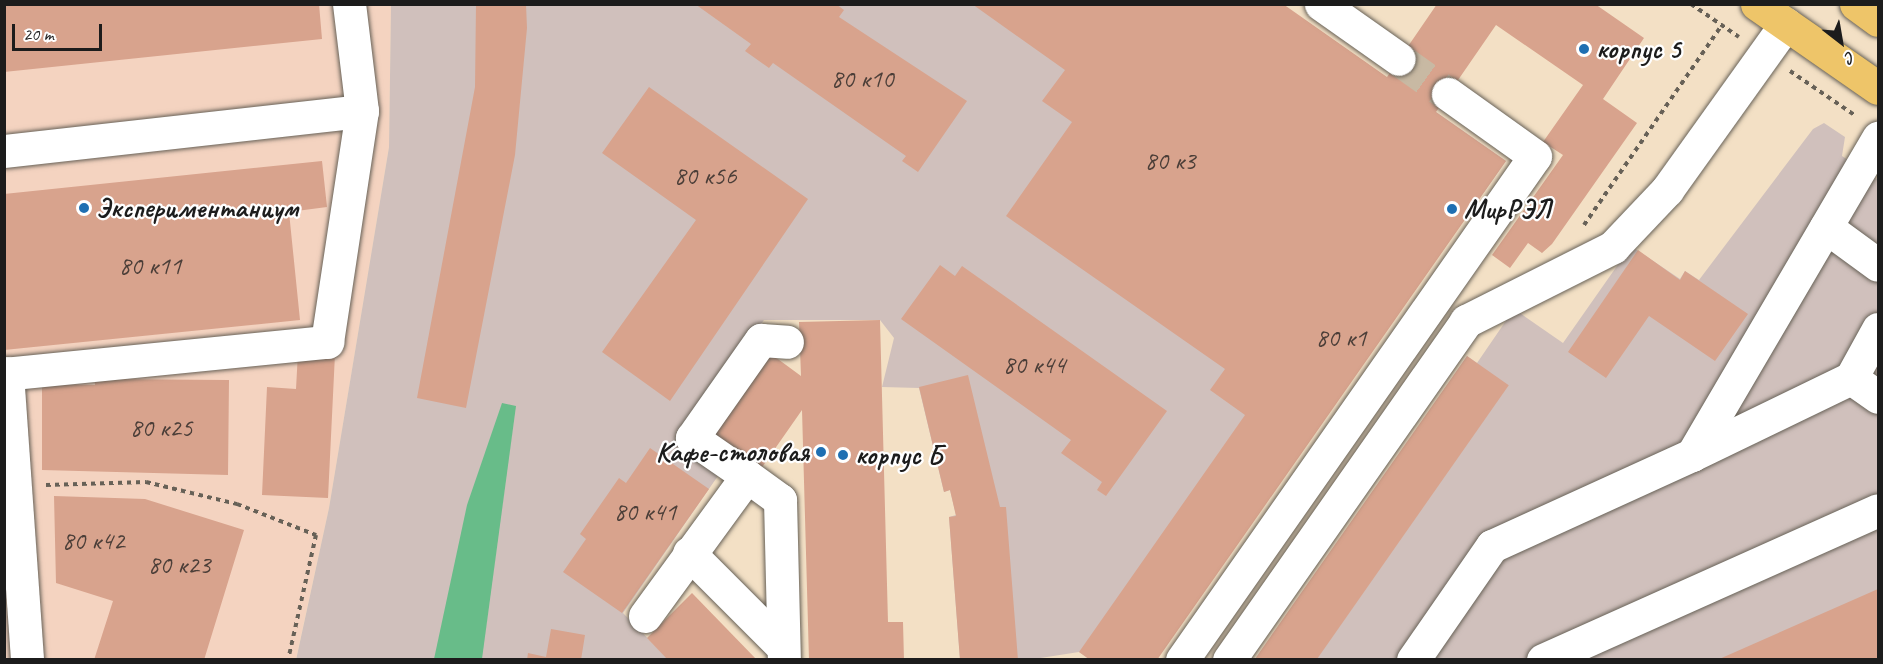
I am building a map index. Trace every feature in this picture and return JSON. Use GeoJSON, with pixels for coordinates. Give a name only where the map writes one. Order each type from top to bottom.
{"type":"FeatureCollection","features":[{"type":"Feature","properties":{"kind":"main road"},"geometry":{"type":"LineString","coordinates":[[1757,4],[1878,88]]}},
{"type":"Feature","properties":{"kind":"main road"},"geometry":{"type":"LineString","coordinates":[[1856,4],[1878,20]]}},
{"type":"Feature","properties":{"kind":"lane"},"geometry":{"type":"LineString","coordinates":[[27,660],[6,373],[327,342],[362,111],[350,4]]}},
{"type":"Feature","properties":{"kind":"lane"},"geometry":{"type":"LineString","coordinates":[[1321,4],[1399,59]]}},
{"type":"Feature","properties":{"kind":"lane"},"geometry":{"type":"LineString","coordinates":[[1229,660],[1466,321],[1613,247],[1667,190],[1786,24]]}},
{"type":"Feature","properties":{"kind":"lane"},"geometry":{"type":"LineString","coordinates":[[1182,660],[1535,156],[1448,94]]}},
{"type":"Feature","properties":{"kind":"lane"},"geometry":{"type":"LineString","coordinates":[[4,151],[362,111]]}},
{"type":"Feature","properties":{"kind":"lane"},"geometry":{"type":"LineString","coordinates":[[1692,454],[1878,138]]}},
{"type":"Feature","properties":{"kind":"lane"},"geometry":{"type":"LineString","coordinates":[[1826,227],[1878,265]]}},
{"type":"Feature","properties":{"kind":"lane"},"geometry":{"type":"LineString","coordinates":[[1413,660],[1492,546],[1851,378],[1878,330]]}},
{"type":"Feature","properties":{"kind":"lane"},"geometry":{"type":"LineString","coordinates":[[783,653],[780,500],[692,438],[761,340],[787,342]]}},
{"type":"Feature","properties":{"kind":"lane"},"geometry":{"type":"LineString","coordinates":[[1851,378],[1878,397]]}},
{"type":"Feature","properties":{"kind":"lane"},"geometry":{"type":"LineString","coordinates":[[645,616],[747,476]]}},
{"type":"Feature","properties":{"kind":"lane"},"geometry":{"type":"LineString","coordinates":[[1543,660],[1878,510]]}},
{"type":"Feature","properties":{"kind":"lane"},"geometry":{"type":"LineString","coordinates":[[689,553],[783,653]]}},
{"type":"Feature","properties":{"kind":"path"},"geometry":{"type":"LineString","coordinates":[[1576,236],[1722,25]]}},
{"type":"Feature","properties":{"kind":"path"},"geometry":{"type":"LineString","coordinates":[[15,486],[146,482],[237,504],[316,535],[288,660]]}},
{"type":"Feature","properties":{"kind":"shaded area"},"geometry":{"type":"Polygon","coordinates":[[[4,5],[391,5],[389,147],[329,508],[296,659],[5,659],[4,5]]]}},
{"type":"Feature","properties":{"kind":"shaded area"},"geometry":{"type":"Polygon","coordinates":[[[391,5],[1283,5],[1506,161],[1465,219],[1090,659],[1079,652],[1034,659],[960,659],[949,517],[956,515],[950,490],[944,492],[919,388],[882,387],[894,338],[880,320],[764,320],[677,443],[720,473],[623,613],[668,659],[296,660],[329,508],[389,147],[391,5]]]}},
{"type":"Feature","properties":{"kind":"shaded area"},"geometry":{"type":"Polygon","coordinates":[[[1824,123],[1845,137],[1842,156],[1878,180],[1878,659],[1260,660],[1467,356],[1477,363],[1514,309],[1563,343],[1631,246],[1680,279],[1685,271],[1699,280],[1813,129],[1824,123]]]}},
{"type":"Feature","properties":{"kind":"green space"},"geometry":{"type":"Polygon","coordinates":[[[502,403],[516,406],[482,659],[434,659],[467,505],[502,403]]]}},
{"type":"Feature","properties":{"kind":"building"},"geometry":{"type":"Polygon","coordinates":[[[4,4],[319,4],[322,39],[4,72],[4,4]]]}},
{"type":"Feature","properties":{"kind":"building"},"geometry":{"type":"Polygon","coordinates":[[[476,4],[526,4],[527,28],[515,155],[466,408],[417,398],[475,87],[476,4]]]}},
{"type":"Feature","properties":{"kind":"building"},"geometry":{"type":"Polygon","coordinates":[[[695,4],[836,4],[844,10],[839,17],[967,101],[918,172],[902,161],[906,156],[773,63],[769,68],[745,51],[751,44],[695,4]]]}},
{"type":"Feature","properties":{"kind":"building"},"geometry":{"type":"Polygon","coordinates":[[[972,4],[1283,4],[1387,77],[1437,4],[1595,4],[1644,38],[1603,99],[1637,123],[1552,244],[1542,253],[1528,243],[1510,268],[1492,255],[1563,155],[1543,142],[1583,85],[1496,25],[1436,112],[1506,161],[1157,660],[1090,660],[1079,652],[1245,415],[1210,390],[1225,369],[1006,216],[1072,122],[1042,101],[1065,70],[972,4]]]}},
{"type":"Feature","properties":{"kind":"building"},"geometry":{"type":"Polygon","coordinates":[[[649,87],[808,199],[670,401],[602,352],[696,220],[602,153],[649,87]]]}},
{"type":"Feature","properties":{"kind":"building"},"geometry":{"type":"Polygon","coordinates":[[[322,161],[327,207],[289,212],[300,320],[4,350],[4,194],[322,161]]]}},
{"type":"Feature","properties":{"kind":"building"},"geometry":{"type":"Polygon","coordinates":[[[1638,250],[1680,280],[1685,271],[1748,314],[1715,361],[1649,316],[1606,378],[1568,352],[1638,250]]]}},
{"type":"Feature","properties":{"kind":"building"},"geometry":{"type":"Polygon","coordinates":[[[940,265],[955,276],[962,266],[1167,411],[1106,496],[1097,490],[1102,482],[1061,453],[1071,440],[901,319],[940,265]]]}},
{"type":"Feature","properties":{"kind":"building","name":"корпус Б"},"geometry":{"type":"Polygon","coordinates":[[[880,320],[888,622],[903,622],[904,660],[809,660],[802,410],[760,470],[709,434],[767,351],[801,376],[799,322],[880,320]]]}},
{"type":"Feature","properties":{"kind":"building"},"geometry":{"type":"Polygon","coordinates":[[[298,352],[335,354],[328,498],[262,495],[267,387],[296,389],[298,352]]]}},
{"type":"Feature","properties":{"kind":"building"},"geometry":{"type":"Polygon","coordinates":[[[1467,356],[1509,385],[1316,660],[1260,660],[1256,657],[1467,356]]]}},
{"type":"Feature","properties":{"kind":"building"},"geometry":{"type":"Polygon","coordinates":[[[968,375],[1000,507],[1006,507],[1018,660],[960,660],[949,517],[956,516],[950,490],[944,492],[919,387],[968,375]]]}},
{"type":"Feature","properties":{"kind":"building"},"geometry":{"type":"Polygon","coordinates":[[[95,379],[229,380],[228,475],[42,470],[42,384],[95,385],[95,379]]]}},
{"type":"Feature","properties":{"kind":"building"},"geometry":{"type":"Polygon","coordinates":[[[650,448],[709,489],[622,613],[563,572],[586,539],[580,534],[619,478],[626,483],[650,448]]]}},
{"type":"Feature","properties":{"kind":"building"},"geometry":{"type":"Polygon","coordinates":[[[54,496],[145,499],[244,530],[204,660],[94,660],[113,601],[56,583],[54,496]]]}},
{"type":"Feature","properties":{"kind":"building"},"geometry":{"type":"Polygon","coordinates":[[[1878,589],[1878,660],[1717,660],[1878,589]]]}},
{"type":"Feature","properties":{"kind":"building"},"geometry":{"type":"Polygon","coordinates":[[[692,593],[757,660],[668,660],[647,638],[692,593]]]}},
{"type":"Feature","properties":{"kind":"building"},"geometry":{"type":"Polygon","coordinates":[[[551,629],[585,635],[581,660],[527,660],[528,653],[546,657],[551,629]]]}},
{"type":"Feature","properties":{"kind":"tunnel"},"geometry":{"type":"LineString","coordinates":[[1399,59],[1448,94]]}},
{"type":"Feature","properties":{"kind":"place","name":"корпус 5"},"geometry":{"type":"Point","coordinates":[1584,49]}},
{"type":"Feature","properties":{"kind":"place","name":"Экспериментаниум"},"geometry":{"type":"Point","coordinates":[84,208]}},
{"type":"Feature","properties":{"kind":"place","name":"МирРЭЛ"},"geometry":{"type":"Point","coordinates":[1452,209]}},
{"type":"Feature","properties":{"kind":"place","name":"Кафе-столовая"},"geometry":{"type":"Point","coordinates":[821,452]}},
{"type":"Feature","properties":{"kind":"place","name":"корпус Б"},"geometry":{"type":"Point","coordinates":[843,455]}}]}
